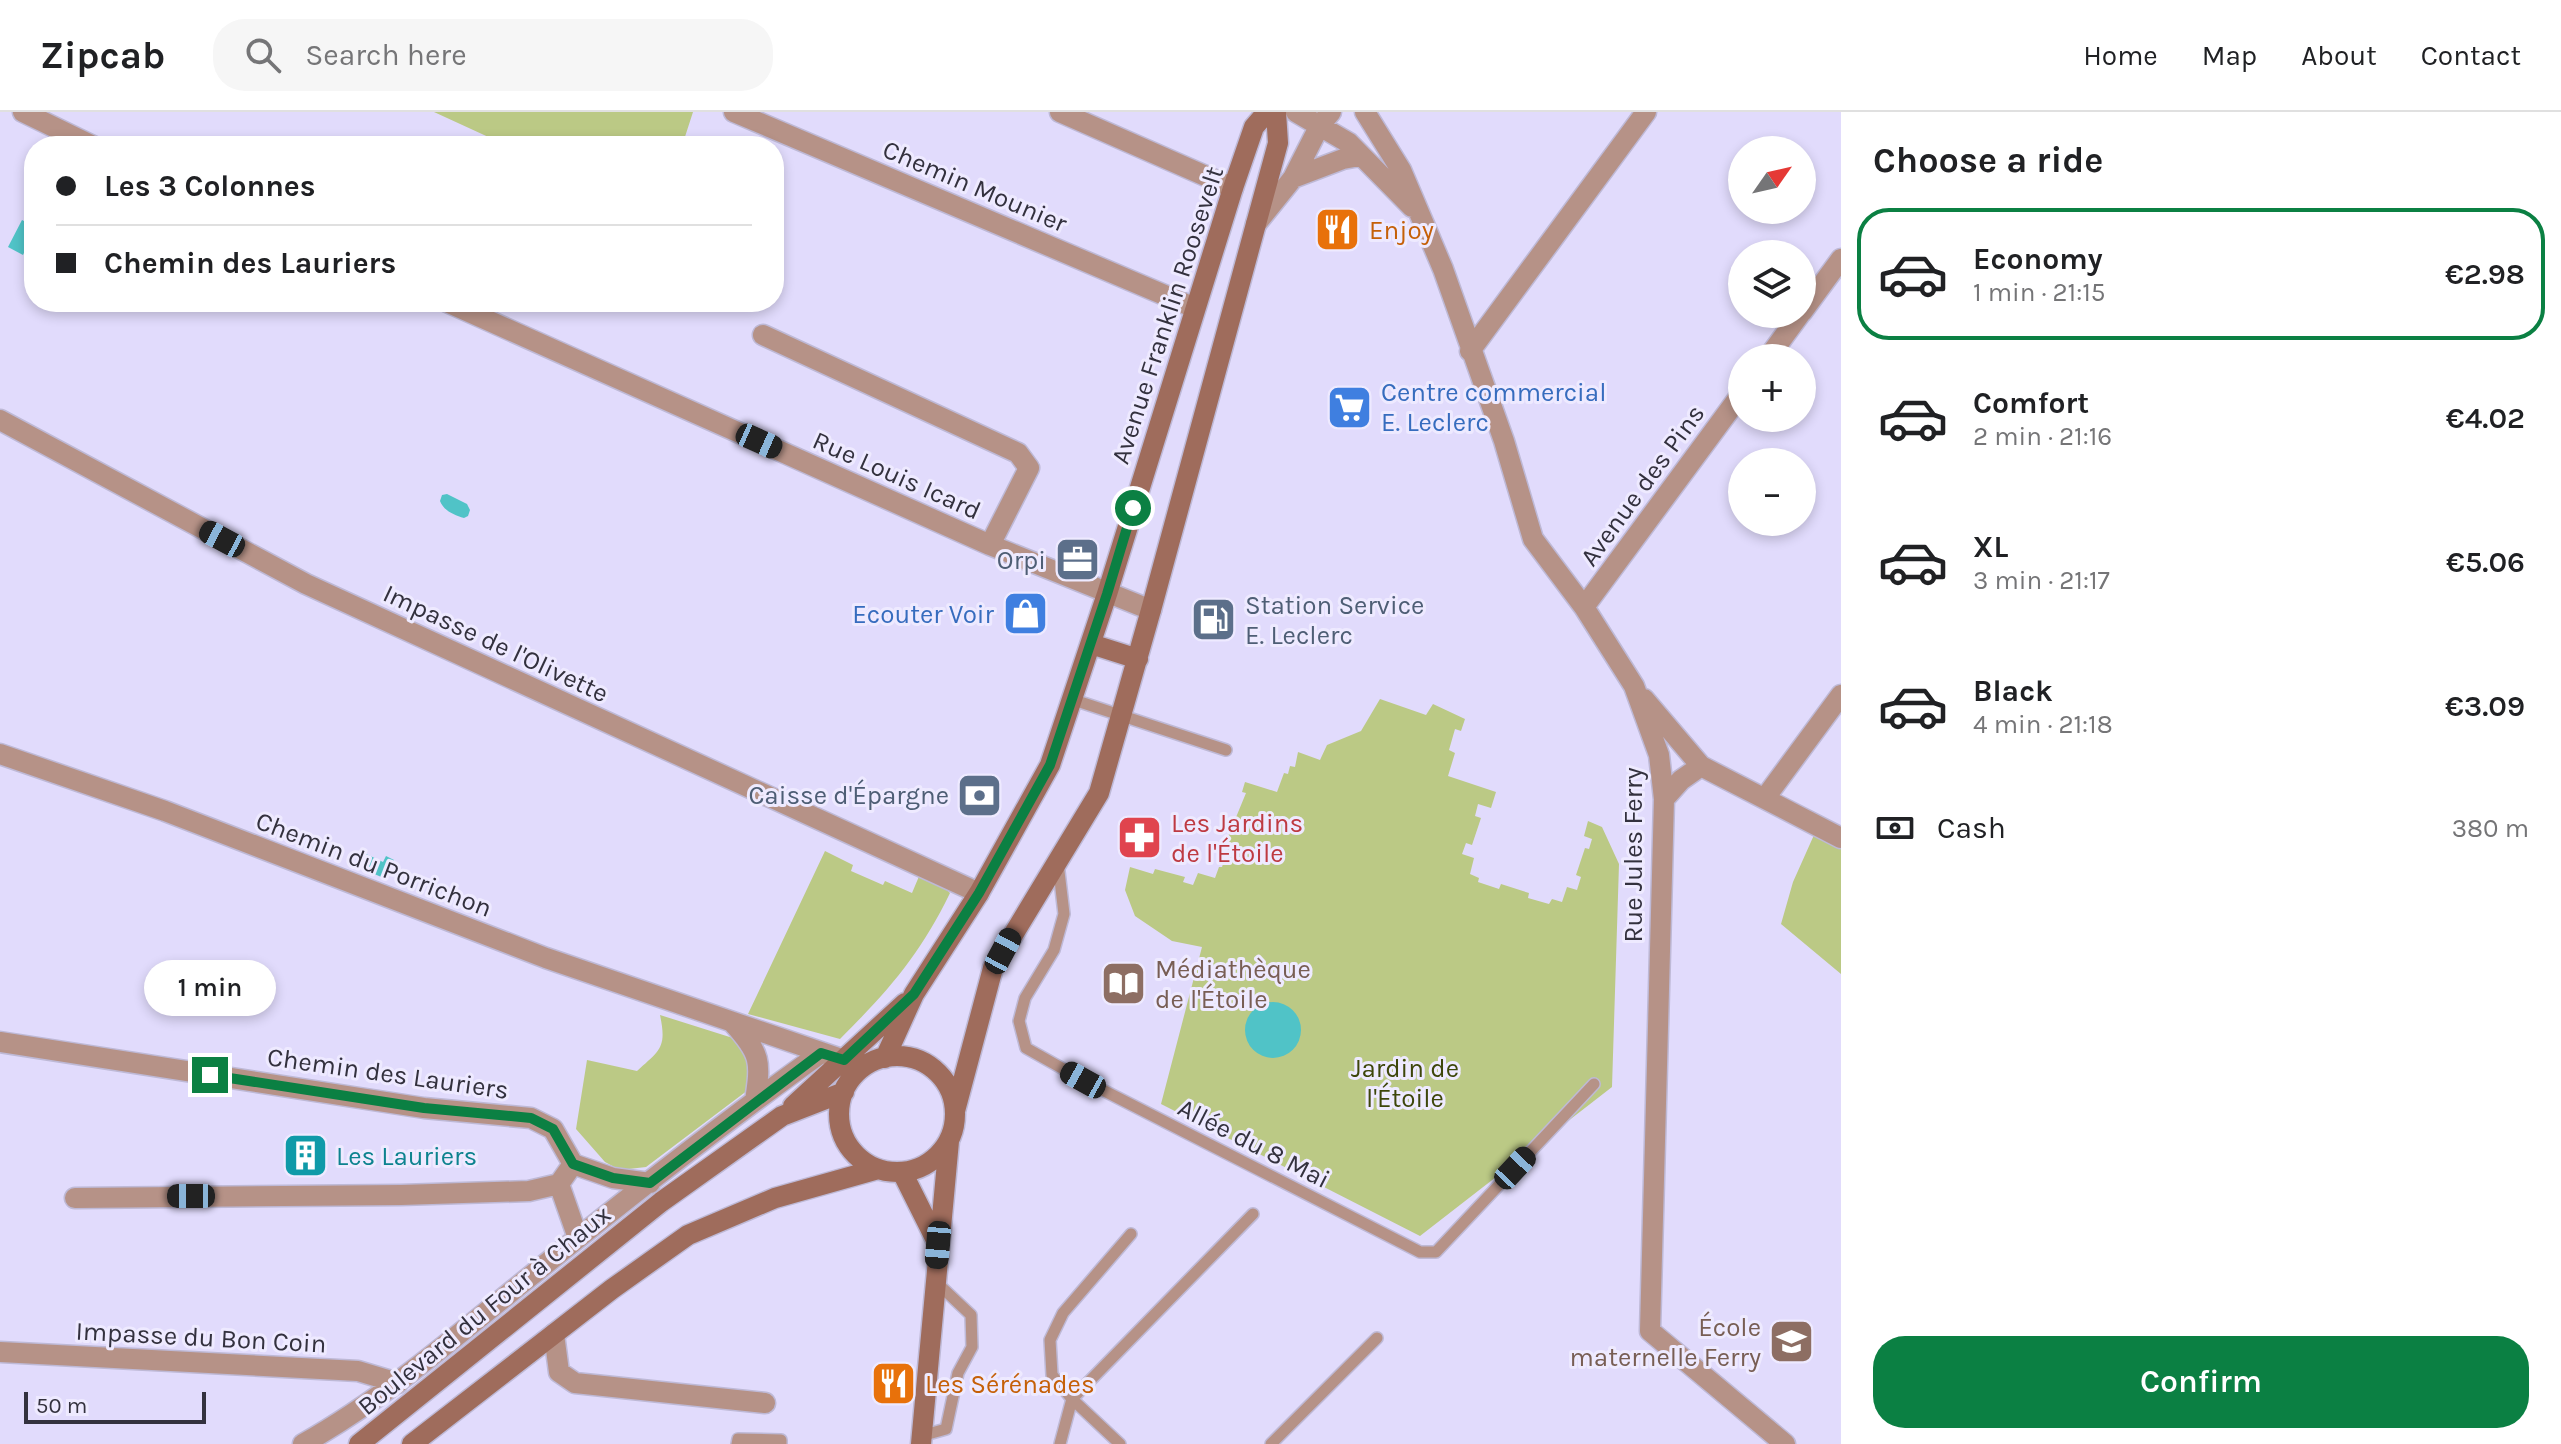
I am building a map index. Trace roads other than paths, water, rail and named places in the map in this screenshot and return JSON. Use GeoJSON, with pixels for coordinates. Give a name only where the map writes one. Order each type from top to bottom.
{"type":"FeatureCollection","features":[{"type":"Feature","properties":{"kind":"main road","name":"Avenue Franklin Roosevelt"},"geometry":{"type":"LineString","coordinates":[[885,1058],[914,994],[979,893],[1050,765],[1107,594],[1233,188],[1254,127],[1267,112]]}},
{"type":"Feature","properties":{"kind":"main road","name":"Avenue Franklin Roosevelt"},"geometry":{"type":"LineString","coordinates":[[955,1111],[993,968],[1099,793],[1278,143],[1276,112]]}},
{"type":"Feature","properties":{"kind":"main road"},"geometry":{"type":"LineString","coordinates":[[1091,644],[1138,659]]}},
{"type":"Feature","properties":{"kind":"main road"},"geometry":{"type":"LineString","coordinates":[[782,1116],[914,994]]}},
{"type":"Feature","properties":{"kind":"main road"},"geometry":{"type":"LineString","coordinates":[[878,1169],[861,1159],[849,1145],[841,1128],[840,1110],[844,1092],[853,1077],[866,1065],[885,1058],[905,1057],[924,1063],[940,1075],[951,1091],[955,1111],[938,1245],[921,1440]]}},
{"type":"Feature","properties":{"kind":"main road","name":"Boulevard du Four à Chaux"},"geometry":{"type":"LineString","coordinates":[[359,1444],[661,1202],[782,1116],[844,1092]]}},
{"type":"Feature","properties":{"kind":"main road"},"geometry":{"type":"LineString","coordinates":[[412,1444],[688,1235],[775,1198],[878,1169],[902,1172],[921,1168],[937,1156],[949,1141]]}},
{"type":"Feature","properties":{"kind":"main road"},"geometry":{"type":"LineString","coordinates":[[902,1172],[938,1245]]}},
{"type":"Feature","properties":{"kind":"street"},"geometry":{"type":"LineString","coordinates":[[23,112],[72,136]]}},
{"type":"Feature","properties":{"kind":"street","name":"Chemin Mounier"},"geometry":{"type":"LineString","coordinates":[[734,112],[1195,308]]}},
{"type":"Feature","properties":{"kind":"street"},"geometry":{"type":"LineString","coordinates":[[1060,112],[1233,188]]}},
{"type":"Feature","properties":{"kind":"street","name":"Rue Jules Ferry"},"geometry":{"type":"LineString","coordinates":[[1296,112],[1326,118],[1417,211]]}},
{"type":"Feature","properties":{"kind":"street","name":"Rue Jules Ferry"},"geometry":{"type":"LineString","coordinates":[[1365,112],[1401,170],[1443,269],[1504,441],[1533,539],[1584,607],[1634,686],[1659,755],[1664,799],[1650,1331],[1785,1444]]}},
{"type":"Feature","properties":{"kind":"street"},"geometry":{"type":"LineString","coordinates":[[1470,351],[1646,112]]}},
{"type":"Feature","properties":{"kind":"street","name":"Avenue Franklin Roosevelt"},"geometry":{"type":"LineString","coordinates":[[1256,224],[1293,178],[1326,118]]}},
{"type":"Feature","properties":{"kind":"street"},"geometry":{"type":"LineString","coordinates":[[1293,178],[1343,159],[1360,156]]}},
{"type":"Feature","properties":{"kind":"street"},"geometry":{"type":"LineString","coordinates":[[1816,293],[1841,259]]}},
{"type":"Feature","properties":{"kind":"street","name":"Rue Louis Icard"},"geometry":{"type":"LineString","coordinates":[[469,312],[990,545],[1151,610]]}},
{"type":"Feature","properties":{"kind":"street"},"geometry":{"type":"LineString","coordinates":[[763,335],[1018,453],[1029,468],[990,545]]}},
{"type":"Feature","properties":{"kind":"street","name":"Avenue des Pins"},"geometry":{"type":"LineString","coordinates":[[1584,607],[1728,412]]}},
{"type":"Feature","properties":{"kind":"street","name":"Impasse de l'Olivette"},"geometry":{"type":"LineString","coordinates":[[0,420],[306,584],[979,893]]}},
{"type":"Feature","properties":{"kind":"street"},"geometry":{"type":"LineString","coordinates":[[1634,686],[1701,766],[1841,838]]}},
{"type":"Feature","properties":{"kind":"street"},"geometry":{"type":"LineString","coordinates":[[1765,798],[1841,695]]}},
{"type":"Feature","properties":{"kind":"street","name":"Chemin du Porrichon"},"geometry":{"type":"LineString","coordinates":[[0,754],[165,811],[546,958],[844,1060]]}},
{"type":"Feature","properties":{"kind":"street"},"geometry":{"type":"LineString","coordinates":[[1664,799],[1681,780],[1701,766]]}},
{"type":"Feature","properties":{"kind":"street"},"geometry":{"type":"LineString","coordinates":[[730,1020],[754,1047],[760,1071],[755,1101]]}},
{"type":"Feature","properties":{"kind":"street","name":"Chemin des Lauriers"},"geometry":{"type":"LineString","coordinates":[[0,1042],[424,1108],[531,1118],[553,1129],[573,1164]]}},
{"type":"Feature","properties":{"kind":"street"},"geometry":{"type":"LineString","coordinates":[[303,1444],[344,1421],[398,1383],[578,1238],[821,1053]]}},
{"type":"Feature","properties":{"kind":"street"},"geometry":{"type":"LineString","coordinates":[[75,1198],[529,1191],[559,1184],[573,1164],[613,1178],[650,1183]]}},
{"type":"Feature","properties":{"kind":"street"},"geometry":{"type":"LineString","coordinates":[[559,1184],[578,1238]]}},
{"type":"Feature","properties":{"kind":"street"},"geometry":{"type":"LineString","coordinates":[[554,1334],[559,1372],[575,1383],[765,1403]]}},
{"type":"Feature","properties":{"kind":"street","name":"Impasse du Bon Coin"},"geometry":{"type":"LineString","coordinates":[[0,1352],[358,1371],[398,1383]]}},
{"type":"Feature","properties":{"kind":"lane"},"geometry":{"type":"LineString","coordinates":[[1071,699],[1226,750]]}},
{"type":"Feature","properties":{"kind":"lane","name":"Allée du 8 Mai"},"geometry":{"type":"LineString","coordinates":[[1058,862],[1064,914],[1054,950],[1025,998],[1019,1021],[1026,1048],[1420,1252],[1436,1252],[1594,1084]]}},
{"type":"Feature","properties":{"kind":"lane"},"geometry":{"type":"LineString","coordinates":[[1060,1444],[1072,1399],[1253,1214]]}},
{"type":"Feature","properties":{"kind":"lane"},"geometry":{"type":"LineString","coordinates":[[1120,1444],[1072,1399],[1052,1375],[1050,1340],[1063,1313],[1131,1234]]}},
{"type":"Feature","properties":{"kind":"lane"},"geometry":{"type":"LineString","coordinates":[[921,1440],[946,1429],[958,1373],[972,1347],[971,1315],[935,1282]]}},
{"type":"Feature","properties":{"kind":"lane"},"geometry":{"type":"LineString","coordinates":[[1271,1444],[1377,1338]]}},
{"type":"Feature","properties":{"kind":"lane"},"geometry":{"type":"LineString","coordinates":[[737,1444],[738,1439],[781,1440],[781,1444]]}},
{"type":"Feature","properties":{"kind":"place","name":"Enjoy"},"geometry":{"type":"Point","coordinates":[1338,230]}},
{"type":"Feature","properties":{"kind":"place","name":"Centre commercial E. Leclerc"},"geometry":{"type":"Point","coordinates":[1350,407]}},
{"type":"Feature","properties":{"kind":"place","name":"Orpi"},"geometry":{"type":"Point","coordinates":[1077,560]}},
{"type":"Feature","properties":{"kind":"place","name":"Ecouter Voir"},"geometry":{"type":"Point","coordinates":[1025,614]}},
{"type":"Feature","properties":{"kind":"place","name":"Station Service E. Leclerc"},"geometry":{"type":"Point","coordinates":[1214,620]}},
{"type":"Feature","properties":{"kind":"place","name":"Caisse d'Épargne"},"geometry":{"type":"Point","coordinates":[980,795]}},
{"type":"Feature","properties":{"kind":"place","name":"Les Jardins de l'Étoile"},"geometry":{"type":"Point","coordinates":[1140,838]}},
{"type":"Feature","properties":{"kind":"place","name":"Médiathèque de l'Étoile"},"geometry":{"type":"Point","coordinates":[1124,984]}},
{"type":"Feature","properties":{"kind":"place","name":"Les Lauriers"},"geometry":{"type":"Point","coordinates":[305,1156]}},
{"type":"Feature","properties":{"kind":"place","name":"École maternelle Ferry"},"geometry":{"type":"Point","coordinates":[1792,1342]}},
{"type":"Feature","properties":{"kind":"place","name":"Les Sérénades"},"geometry":{"type":"Point","coordinates":[894,1384]}},
{"type":"Feature","properties":{"kind":"park label","name":"Jardin de l'Étoile"},"geometry":{"type":"Point","coordinates":[1405,1083]}}]}
